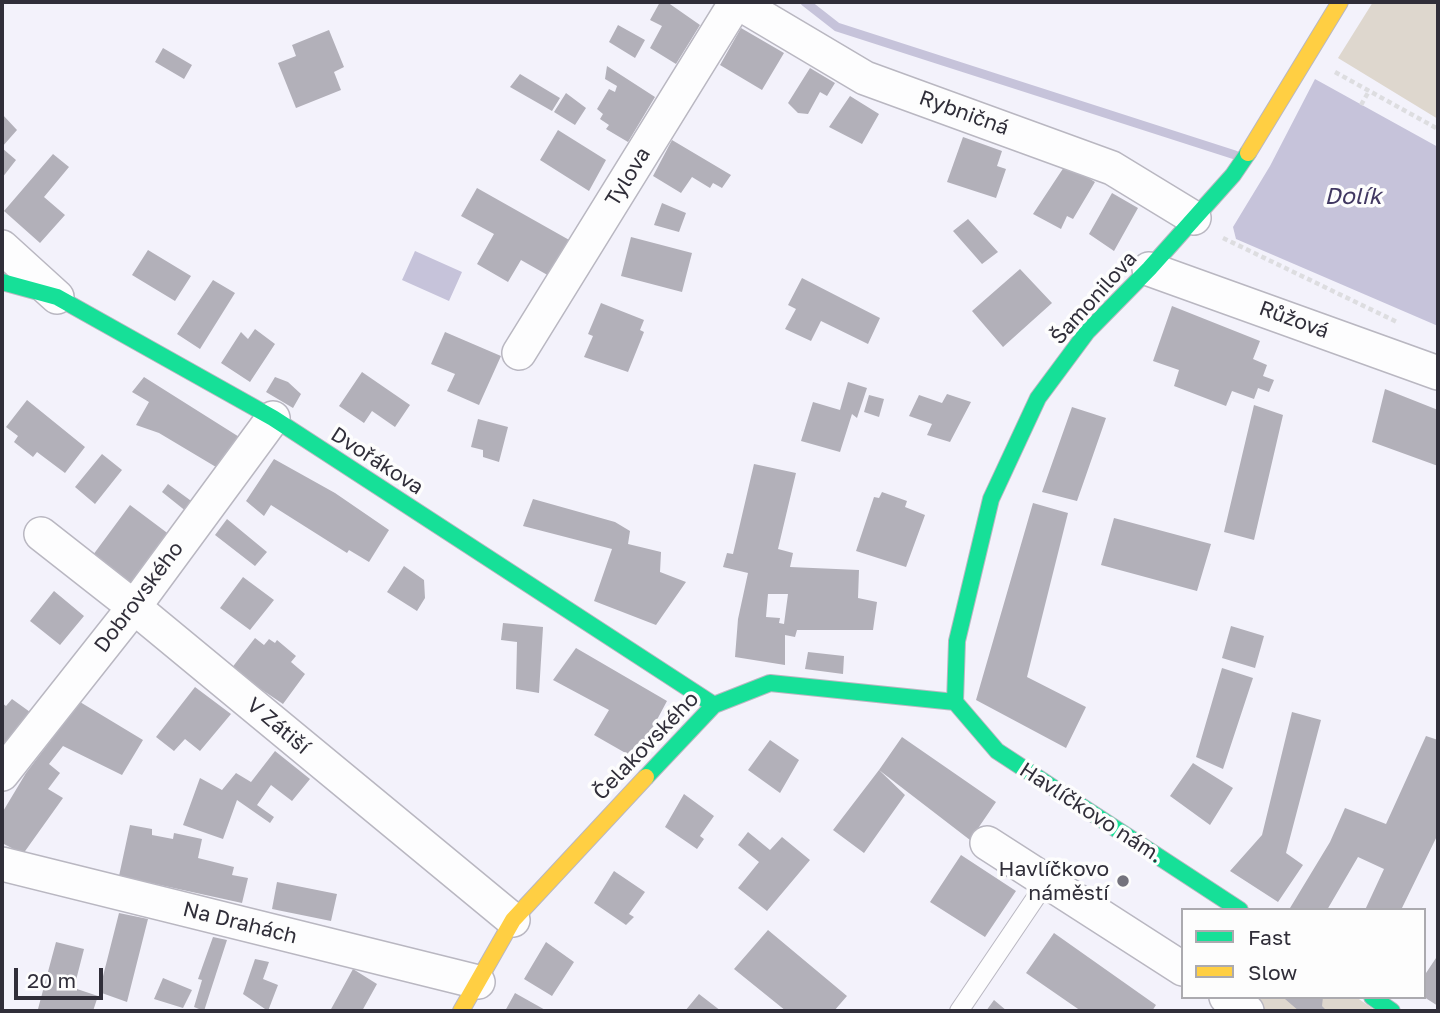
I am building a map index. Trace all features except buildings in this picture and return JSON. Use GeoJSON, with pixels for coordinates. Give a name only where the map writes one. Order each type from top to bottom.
{"type":"FeatureCollection","features":[{"type":"Feature","properties":{"kind":"street","name":"Rybničná"},"geometry":{"type":"LineString","coordinates":[[736,2],[865,78],[1112,168],[1194,218]]}},
{"type":"Feature","properties":{"kind":"street","name":"Tylova"},"geometry":{"type":"LineString","coordinates":[[519,353],[736,2]]}},
{"type":"Feature","properties":{"kind":"street","name":"Šamonilova"},"geometry":{"type":"LineString","coordinates":[[955,702],[957,641],[991,499],[1038,398],[1087,332],[1149,269],[1233,175],[1340,2]]}},
{"type":"Feature","properties":{"kind":"street"},"geometry":{"type":"LineString","coordinates":[[2,247],[57,297]]}},
{"type":"Feature","properties":{"kind":"street","name":"Růžová"},"geometry":{"type":"LineString","coordinates":[[1149,269],[1438,373]]}},
{"type":"Feature","properties":{"kind":"street","name":"Dvořákova"},"geometry":{"type":"LineString","coordinates":[[2,282],[57,297],[273,418],[714,705]]}},
{"type":"Feature","properties":{"kind":"street","name":"Dobrovského"},"geometry":{"type":"LineString","coordinates":[[2,774],[134,607],[273,418]]}},
{"type":"Feature","properties":{"kind":"street","name":"V Zátiší"},"geometry":{"type":"LineString","coordinates":[[41,534],[134,607],[513,920]]}},
{"type":"Feature","properties":{"kind":"street","name":"Čelakovského"},"geometry":{"type":"LineString","coordinates":[[461,1011],[513,920],[714,705],[770,683],[955,702]]}},
{"type":"Feature","properties":{"kind":"street","name":"Havlíčkovo nám."},"geometry":{"type":"LineString","coordinates":[[955,702],[997,751],[1237,908]]}},
{"type":"Feature","properties":{"kind":"street"},"geometry":{"type":"LineString","coordinates":[[987,843],[1181,968]]}},
{"type":"Feature","properties":{"kind":"street","name":"Na Drahách"},"geometry":{"type":"LineString","coordinates":[[2,864],[478,982]]}},
{"type":"Feature","properties":{"kind":"street"},"geometry":{"type":"LineString","coordinates":[[1375,999],[1392,1011]]}},
{"type":"Feature","properties":{"kind":"lane"},"geometry":{"type":"LineString","coordinates":[[959,1011],[1047,881]]}},
{"type":"Feature","properties":{"kind":"path"},"geometry":{"type":"LineString","coordinates":[[1307,57],[1438,129]]}},
{"type":"Feature","properties":{"kind":"path"},"geometry":{"type":"LineString","coordinates":[[1361,105],[1369,91]]}},
{"type":"Feature","properties":{"kind":"path"},"geometry":{"type":"LineString","coordinates":[[1223,238],[1404,326]]}},
{"type":"Feature","properties":{"kind":"shaded area"},"geometry":{"type":"Polygon","coordinates":[[[1373,2],[1438,2],[1438,119],[1338,58],[1373,2]]]}},
{"type":"Feature","properties":{"kind":"shaded area"},"geometry":{"type":"Polygon","coordinates":[[[1255,999],[1359,999],[1376,1011],[1267,1011],[1253,1002],[1255,999]]]}},
{"type":"Feature","properties":{"kind":"water","name":"Dolík"},"geometry":{"type":"Polygon","coordinates":[[[1315,79],[1438,147],[1438,326],[1236,239],[1233,227],[1270,166],[1315,79]]]}},
{"type":"Feature","properties":{"kind":"water"},"geometry":{"type":"Polygon","coordinates":[[[415,251],[462,272],[449,301],[402,280],[415,251]]]}},
{"type":"Feature","properties":{"kind":"waterway"},"geometry":{"type":"LineString","coordinates":[[805,2],[837,27],[1235,155]]}},
{"type":"Feature","properties":{"kind":"traffic: fast"},"geometry":{"type":"LineString","coordinates":[[955,702],[957,641],[991,499],[1038,398],[1087,332],[1149,269],[1233,175],[1248,153]]}},
{"type":"Feature","properties":{"kind":"traffic: fast"},"geometry":{"type":"LineString","coordinates":[[2,282],[57,297],[273,418],[714,705]]}},
{"type":"Feature","properties":{"kind":"traffic: fast"},"geometry":{"type":"LineString","coordinates":[[646,777],[714,705],[770,683],[955,702]]}},
{"type":"Feature","properties":{"kind":"traffic: fast"},"geometry":{"type":"LineString","coordinates":[[955,702],[997,751],[1237,908]]}},
{"type":"Feature","properties":{"kind":"traffic: fast"},"geometry":{"type":"LineString","coordinates":[[1375,999],[1392,1011]]}},
{"type":"Feature","properties":{"kind":"traffic: slow"},"geometry":{"type":"LineString","coordinates":[[1248,153],[1340,2]]}},
{"type":"Feature","properties":{"kind":"traffic: slow"},"geometry":{"type":"LineString","coordinates":[[461,1011],[513,920],[646,777]]}},
{"type":"Feature","properties":{"kind":"place","name":"Havlíčkovo náměstí"},"geometry":{"type":"Point","coordinates":[1123,881]}}]}
